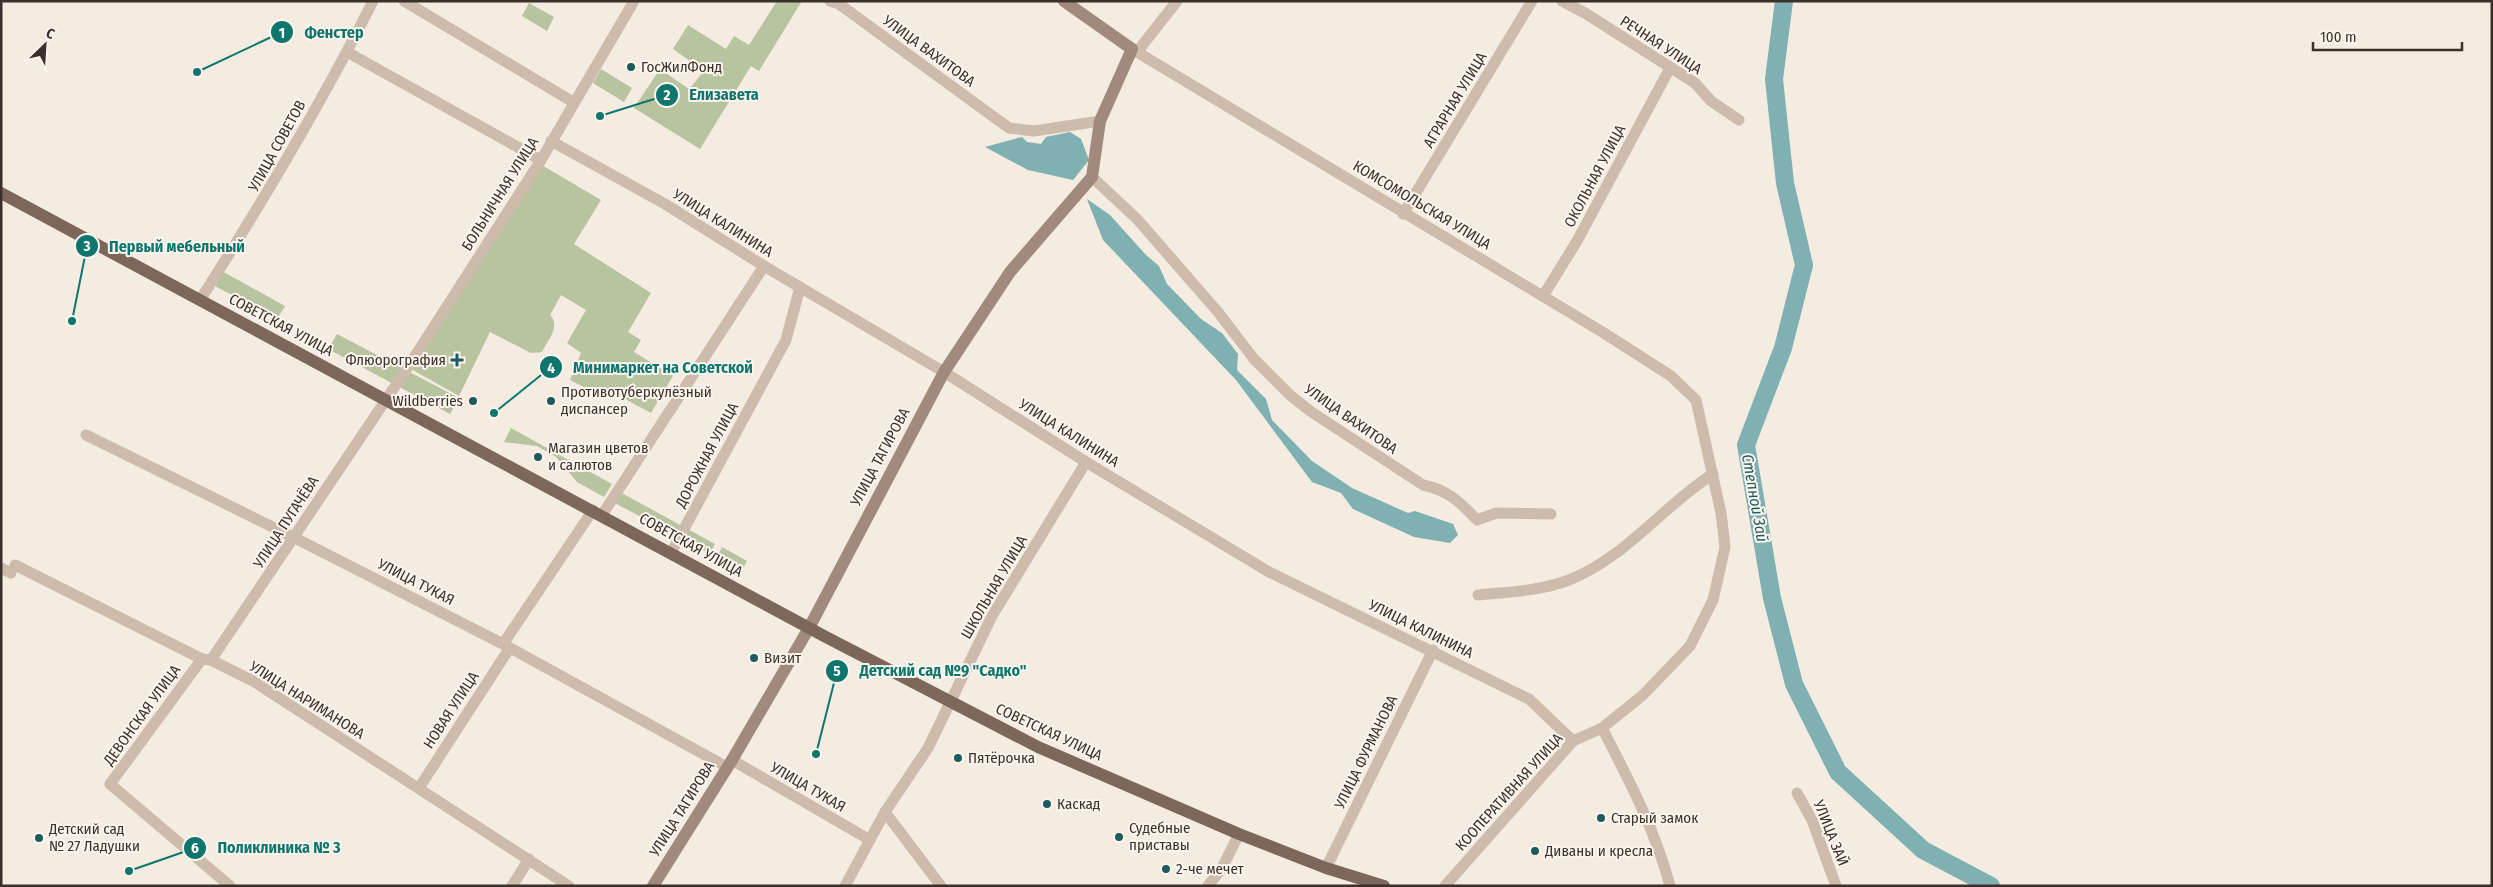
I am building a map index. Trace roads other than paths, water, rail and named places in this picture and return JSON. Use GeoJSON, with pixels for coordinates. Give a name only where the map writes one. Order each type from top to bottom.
{"type":"FeatureCollection","features":[{"type":"Feature","properties":{"kind":"main road","name":"СОВЕТСКАЯ УЛИЦА"},"geometry":{"type":"LineString","coordinates":[[1,192],[950,703],[1038,747],[1239,834],[1326,868],[1384,886]]}},
{"type":"Feature","properties":{"kind":"street","name":"УЛИЦА СОВЕТОВ"},"geometry":{"type":"LineString","coordinates":[[200,300],[265,200],[373,1]]}},
{"type":"Feature","properties":{"kind":"street"},"geometry":{"type":"LineString","coordinates":[[404,1],[573,102]]}},
{"type":"Feature","properties":{"kind":"street","name":"БОЛЬНИЧНАЯ УЛИЦА"},"geometry":{"type":"LineString","coordinates":[[387,400],[541,160],[573,102],[634,1]]}},
{"type":"Feature","properties":{"kind":"street","name":"УЛИЦА ВАХИТОВА"},"geometry":{"type":"LineString","coordinates":[[830,1],[839,4],[1009,128],[1034,131],[1100,121]]}},
{"type":"Feature","properties":{"kind":"street","name":"КОМСОМОЛЬСКАЯ УЛИЦА"},"geometry":{"type":"LineString","coordinates":[[1064,1],[1135,51],[1403,214],[1543,296],[1671,376],[1696,400],[1713,474]]}},
{"type":"Feature","properties":{"kind":"street"},"geometry":{"type":"LineString","coordinates":[[1092,177],[1100,121],[1135,51],[1177,1]]}},
{"type":"Feature","properties":{"kind":"street","name":"АГРАРНАЯ УЛИЦА"},"geometry":{"type":"LineString","coordinates":[[1403,214],[1532,1]]}},
{"type":"Feature","properties":{"kind":"street","name":"РЕЧНАЯ УЛИЦА"},"geometry":{"type":"LineString","coordinates":[[1562,1],[1585,13],[1695,84],[1711,100],[1739,120]]}},
{"type":"Feature","properties":{"kind":"street"},"geometry":{"type":"LineString","coordinates":[[347,52],[541,160]]}},
{"type":"Feature","properties":{"kind":"street","name":"ОКОЛЬНАЯ УЛИЦА"},"geometry":{"type":"LineString","coordinates":[[1543,296],[1578,241],[1670,68]]}},
{"type":"Feature","properties":{"kind":"street","name":"УЛИЦА КАЛИНИНА"},"geometry":{"type":"LineString","coordinates":[[551,141],[665,204],[764,266],[944,372],[1086,462],[1269,572],[1433,650],[1529,699],[1573,741]]}},
{"type":"Feature","properties":{"kind":"street","name":"УЛИЦА ВАХИТОВА"},"geometry":{"type":"LineString","coordinates":[[1092,177],[1137,219],[1218,312],[1254,360],[1310,411],[1423,485],[1438,488],[1456,497],[1477,520],[1496,513],[1551,514]]}},
{"type":"Feature","properties":{"kind":"street","name":"УЛИЦА ТАГИРОВА"},"geometry":{"type":"LineString","coordinates":[[652,886],[729,764],[809,628],[944,372],[1010,272],[1092,177]]}},
{"type":"Feature","properties":{"kind":"street","name":"НОВАЯ УЛИЦА"},"geometry":{"type":"LineString","coordinates":[[419,788],[506,646],[764,266]]}},
{"type":"Feature","properties":{"kind":"street","name":"ДОРОЖНАЯ УЛИЦА"},"geometry":{"type":"LineString","coordinates":[[671,553],[786,340],[800,287]]}},
{"type":"Feature","properties":{"kind":"street","name":"УЛИЦА ПУГАЧЁВА"},"geometry":{"type":"LineString","coordinates":[[207,659],[251,604],[293,536],[387,400]]}},
{"type":"Feature","properties":{"kind":"street","name":"УЛИЦА ТУКАЯ"},"geometry":{"type":"LineString","coordinates":[[86,435],[293,536],[506,646],[870,840]]}},
{"type":"Feature","properties":{"kind":"street","name":"ШКОЛЬНАЯ УЛИЦА"},"geometry":{"type":"LineString","coordinates":[[845,886],[886,812],[928,748],[992,616],[1086,462]]}},
{"type":"Feature","properties":{"kind":"street"},"geometry":{"type":"LineString","coordinates":[[1478,595],[1538,588],[1568,580],[1602,563],[1691,488],[1713,474]]}},
{"type":"Feature","properties":{"kind":"street","name":"КООПЕРАТИВНАЯ УЛИЦА"},"geometry":{"type":"LineString","coordinates":[[1445,886],[1573,741],[1602,728],[1643,696],[1690,646],[1713,600],[1725,546],[1713,474]]}},
{"type":"Feature","properties":{"kind":"street","name":"УЛИЦА НАРИМАНОВА"},"geometry":{"type":"LineString","coordinates":[[9,569],[253,681],[569,886]]}},
{"type":"Feature","properties":{"kind":"street","name":"УЛИЦА ФУРМАНОВА"},"geometry":{"type":"LineString","coordinates":[[1326,868],[1433,650]]}},
{"type":"Feature","properties":{"kind":"street","name":"ДЕВОНСКАЯ УЛИЦА"},"geometry":{"type":"LineString","coordinates":[[207,659],[110,784],[230,886]]}},
{"type":"Feature","properties":{"kind":"street"},"geometry":{"type":"LineString","coordinates":[[1602,728],[1642,804],[1662,857],[1670,886]]}},
{"type":"Feature","properties":{"kind":"street","name":"УЛИЦА ЗАЙ"},"geometry":{"type":"LineString","coordinates":[[1798,793],[1812,820],[1836,886]]}},
{"type":"Feature","properties":{"kind":"street"},"geometry":{"type":"LineString","coordinates":[[886,812],[941,886]]}},
{"type":"Feature","properties":{"kind":"street"},"geometry":{"type":"LineString","coordinates":[[1208,886],[1222,868],[1239,834]]}},
{"type":"Feature","properties":{"kind":"street"},"geometry":{"type":"LineString","coordinates":[[512,886],[529,859]]}},
{"type":"Feature","properties":{"kind":"water"},"geometry":{"type":"Polygon","coordinates":[[[1070,132],[1081,139],[1089,160],[1073,180],[1028,170],[985,147],[1022,137],[1027,142],[1041,144],[1046,137],[1070,132]]]}},
{"type":"Feature","properties":{"kind":"water"},"geometry":{"type":"Polygon","coordinates":[[[1087,199],[1110,215],[1146,255],[1159,266],[1167,284],[1201,319],[1222,333],[1238,354],[1237,370],[1266,399],[1272,420],[1312,461],[1352,488],[1408,513],[1415,511],[1453,524],[1458,535],[1450,543],[1414,537],[1353,509],[1341,493],[1312,482],[1236,380],[1103,240],[1087,199]]]}},
{"type":"Feature","properties":{"kind":"waterway","name":"Степной Зай"},"geometry":{"type":"LineString","coordinates":[[1784,1],[1774,79],[1785,183],[1804,265],[1783,348],[1746,445],[1772,598],[1794,684],[1838,772],[1923,850],[1991,886]]}},
{"type":"Feature","properties":{"kind":"place","name":"ГосЖилФонд"},"geometry":{"type":"Point","coordinates":[631,67]}},
{"type":"Feature","properties":{"kind":"place","name":"Фенстер"},"geometry":{"type":"Point","coordinates":[197,72]}},
{"type":"Feature","properties":{"kind":"place","name":"Елизавета"},"geometry":{"type":"Point","coordinates":[600,116]}},
{"type":"Feature","properties":{"kind":"place","name":"Первый мебельный"},"geometry":{"type":"Point","coordinates":[72,321]}},
{"type":"Feature","properties":{"kind":"place","name":"Флюорография"},"geometry":{"type":"Point","coordinates":[457,360]}},
{"type":"Feature","properties":{"kind":"place","name":"Wildberries"},"geometry":{"type":"Point","coordinates":[473,401]}},
{"type":"Feature","properties":{"kind":"place","name":"Противотуберкулёзный диспансер"},"geometry":{"type":"Point","coordinates":[551,401]}},
{"type":"Feature","properties":{"kind":"place","name":"Минимаркет на Советской"},"geometry":{"type":"Point","coordinates":[494,413]}},
{"type":"Feature","properties":{"kind":"place","name":"Магазин цветов и салютов"},"geometry":{"type":"Point","coordinates":[538,457]}},
{"type":"Feature","properties":{"kind":"place","name":"Визит"},"geometry":{"type":"Point","coordinates":[754,658]}},
{"type":"Feature","properties":{"kind":"place","name":"Детский сад №9 \"Садко\""},"geometry":{"type":"Point","coordinates":[816,754]}},
{"type":"Feature","properties":{"kind":"place","name":"Пятёрочка"},"geometry":{"type":"Point","coordinates":[958,758]}},
{"type":"Feature","properties":{"kind":"place","name":"Каскад"},"geometry":{"type":"Point","coordinates":[1047,804]}},
{"type":"Feature","properties":{"kind":"place","name":"Старый замок"},"geometry":{"type":"Point","coordinates":[1601,818]}},
{"type":"Feature","properties":{"kind":"place","name":"Судебные приставы"},"geometry":{"type":"Point","coordinates":[1119,837]}},
{"type":"Feature","properties":{"kind":"place","name":"Детский сад № 27 Ладушки"},"geometry":{"type":"Point","coordinates":[39,838]}},
{"type":"Feature","properties":{"kind":"place","name":"Диваны и кресла"},"geometry":{"type":"Point","coordinates":[1535,851]}},
{"type":"Feature","properties":{"kind":"place","name":"2-че мечет"},"geometry":{"type":"Point","coordinates":[1166,869]}},
{"type":"Feature","properties":{"kind":"place","name":"Поликлиника № 3"},"geometry":{"type":"Point","coordinates":[129,871]}}]}
